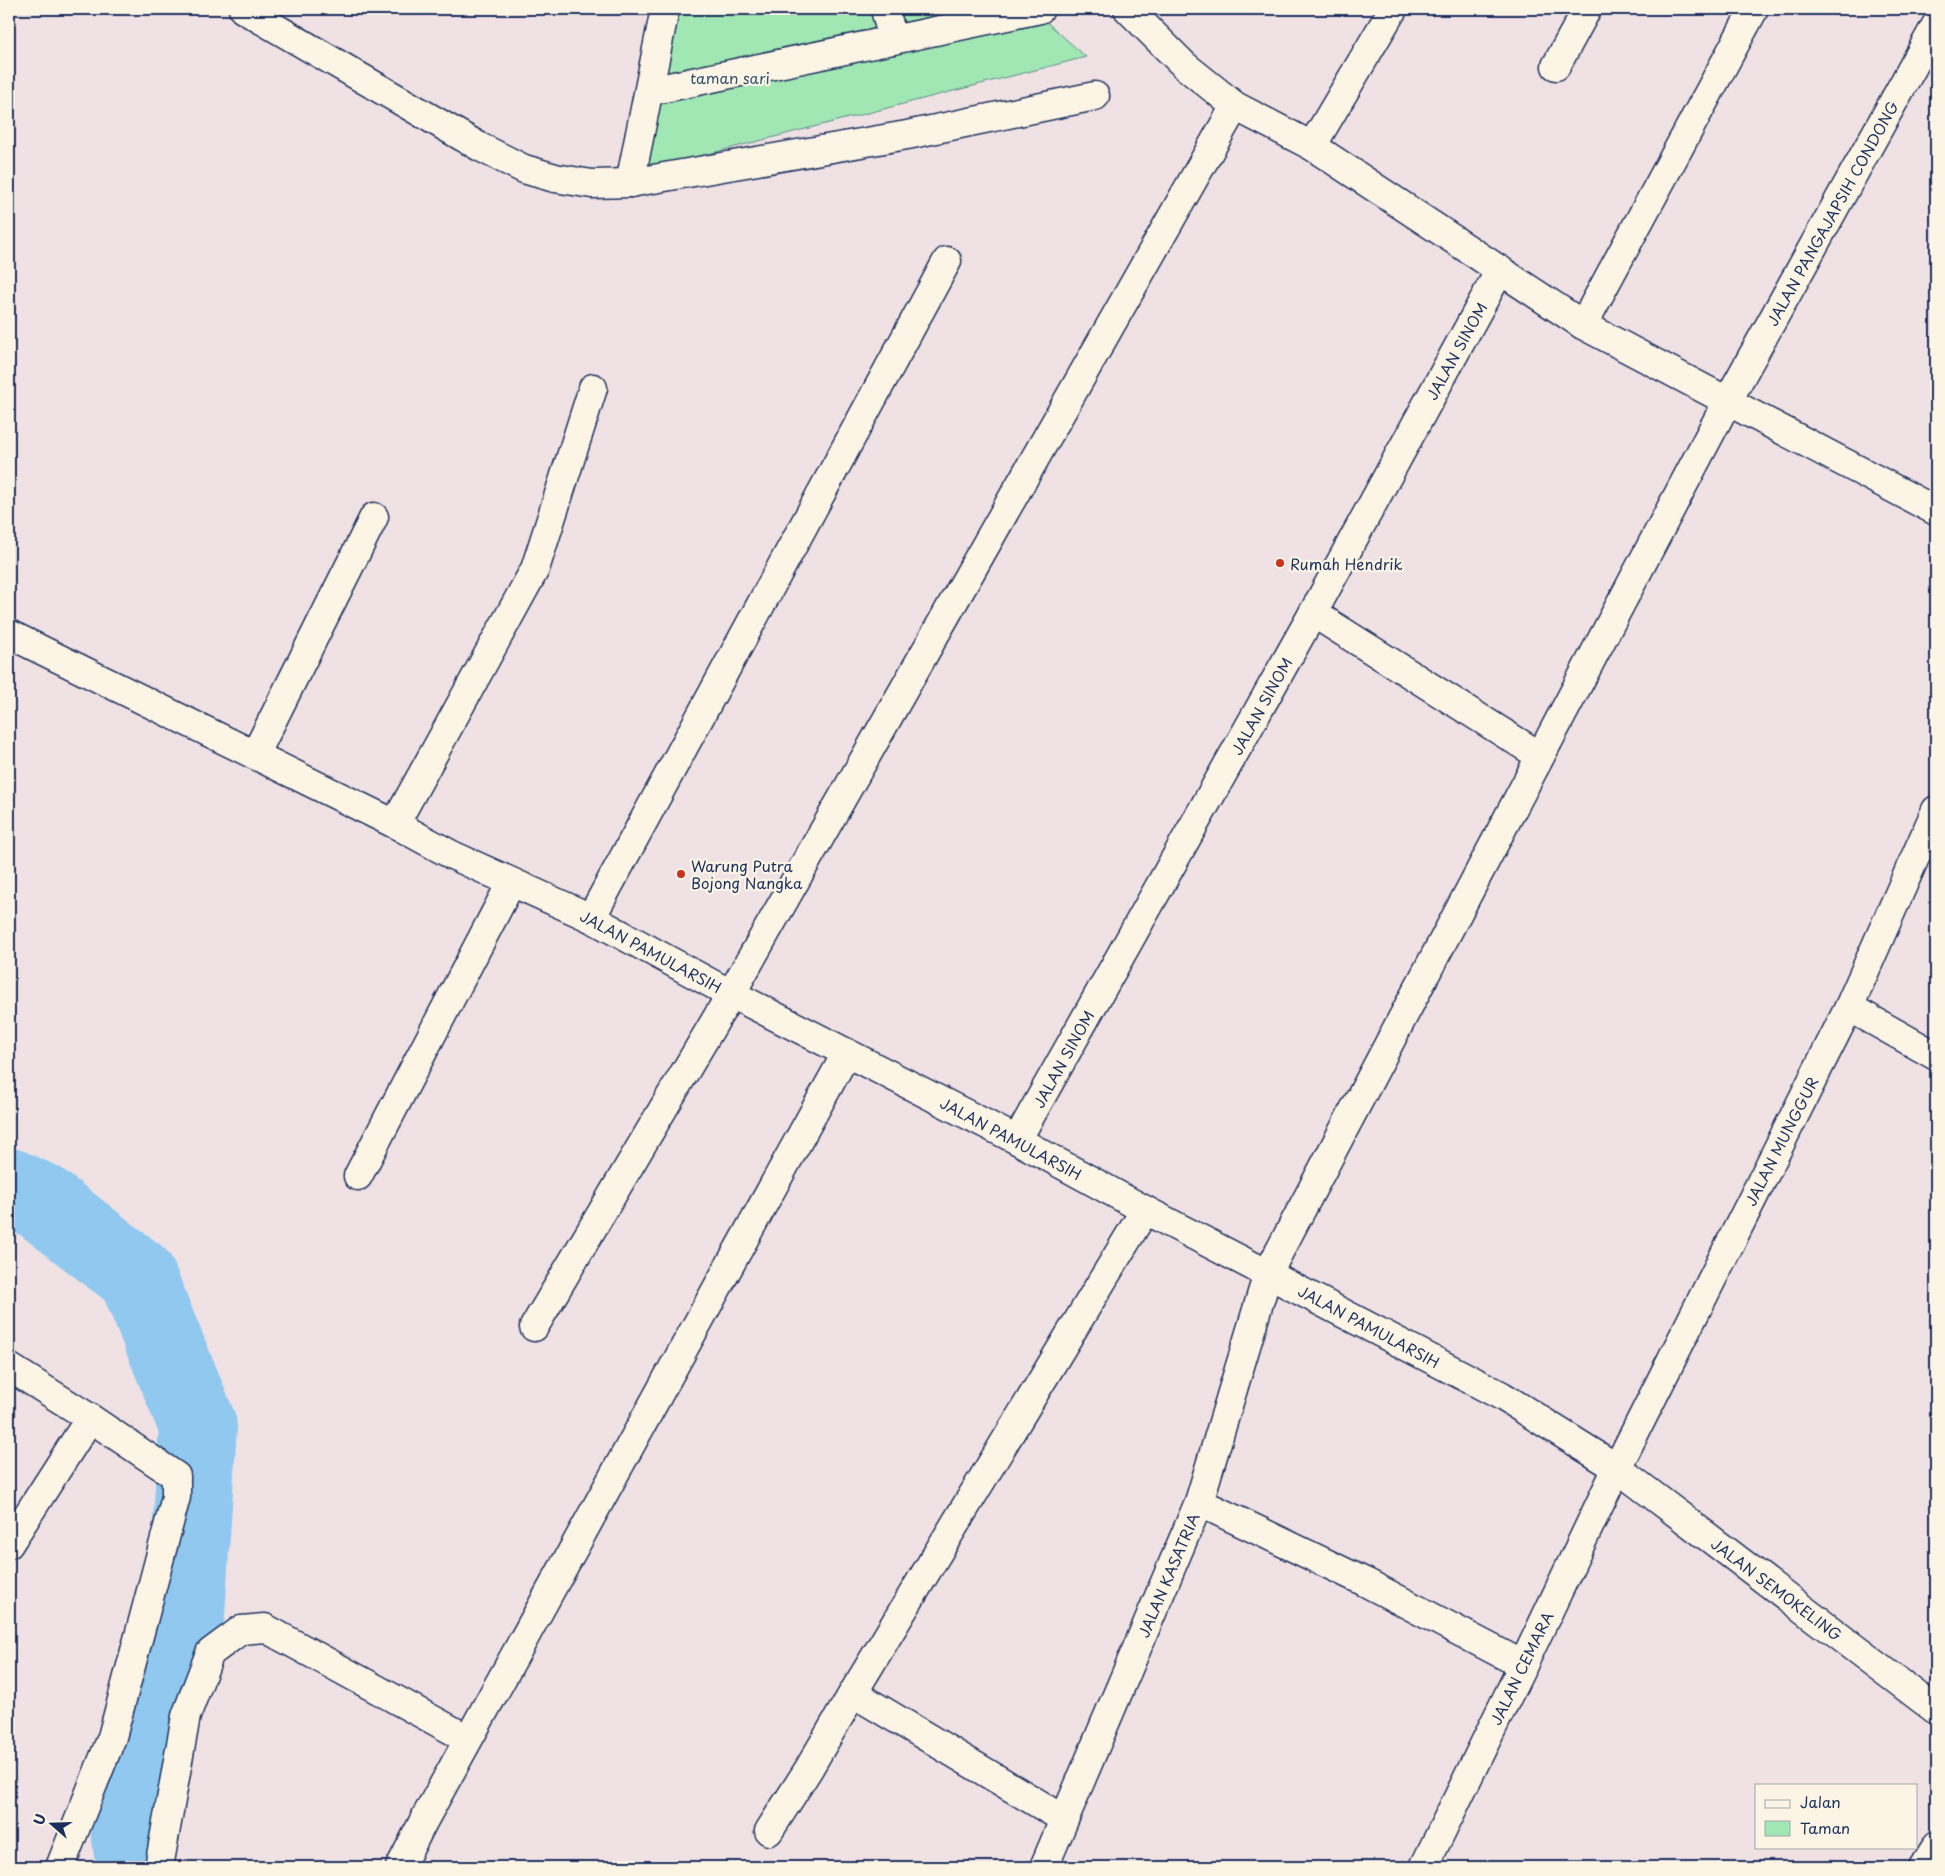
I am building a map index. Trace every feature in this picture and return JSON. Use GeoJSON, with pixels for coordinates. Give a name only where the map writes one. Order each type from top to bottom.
{"type":"FeatureCollection","features":[{"type":"Feature","properties":{"kind":"street"},"geometry":{"type":"LineString","coordinates":[[243,9],[480,147],[524,169],[555,178],[592,184],[630,183],[907,135],[1095,96]]}},
{"type":"Feature","properties":{"kind":"street"},"geometry":{"type":"LineString","coordinates":[[630,183],[665,9]]}},
{"type":"Feature","properties":{"kind":"street"},"geometry":{"type":"LineString","coordinates":[[884,9],[893,40]]}},
{"type":"Feature","properties":{"kind":"street"},"geometry":{"type":"LineString","coordinates":[[650,91],[1040,9]]}},
{"type":"Feature","properties":{"kind":"street"},"geometry":{"type":"LineString","coordinates":[[1128,9],[1184,65],[1235,106],[1312,146],[1583,325],[1936,511]]}},
{"type":"Feature","properties":{"kind":"street"},"geometry":{"type":"LineString","coordinates":[[1312,146],[1393,9]]}},
{"type":"Feature","properties":{"kind":"street"},"geometry":{"type":"LineString","coordinates":[[1556,66],[1587,9]]}},
{"type":"Feature","properties":{"kind":"street"},"geometry":{"type":"LineString","coordinates":[[1583,325],[1754,9]]}},
{"type":"Feature","properties":{"kind":"street","name":"JALAN PANGAJAPSIH CONDONG"},"geometry":{"type":"LineString","coordinates":[[1540,756],[1727,402],[1936,25]]}},
{"type":"Feature","properties":{"kind":"street"},"geometry":{"type":"LineString","coordinates":[[534,1327],[731,994],[1235,106]]}},
{"type":"Feature","properties":{"kind":"street"},"geometry":{"type":"LineString","coordinates":[[591,918],[947,261]]}},
{"type":"Feature","properties":{"kind":"street","name":"JALAN SINOM"},"geometry":{"type":"LineString","coordinates":[[1018,1140],[1313,613],[1500,270]]}},
{"type":"Feature","properties":{"kind":"street"},"geometry":{"type":"LineString","coordinates":[[396,824],[535,569],[593,388]]}},
{"type":"Feature","properties":{"kind":"street"},"geometry":{"type":"LineString","coordinates":[[255,755],[374,517]]}},
{"type":"Feature","properties":{"kind":"street"},"geometry":{"type":"LineString","coordinates":[[1313,613],[1540,756]]}},
{"type":"Feature","properties":{"kind":"street","name":"JALAN PAMULARSIH"},"geometry":{"type":"LineString","coordinates":[[9,634],[396,824],[452,855],[591,918],[731,994],[1018,1140],[1145,1210],[1502,1396],[1617,1468]]}},
{"type":"Feature","properties":{"kind":"street","name":"JALAN KASATRIA"},"geometry":{"type":"LineString","coordinates":[[1044,1867],[1199,1502],[1268,1273],[1540,756]]}},
{"type":"Feature","properties":{"kind":"street","name":"JALAN MUNGGUR"},"geometry":{"type":"LineString","coordinates":[[1617,1468],[1849,1007],[1936,810]]}},
{"type":"Feature","properties":{"kind":"street"},"geometry":{"type":"LineString","coordinates":[[358,1176],[512,883]]}},
{"type":"Feature","properties":{"kind":"street"},"geometry":{"type":"LineString","coordinates":[[1849,1007],[1936,1056]]}},
{"type":"Feature","properties":{"kind":"street"},"geometry":{"type":"LineString","coordinates":[[400,1867],[468,1739],[846,1054]]}},
{"type":"Feature","properties":{"kind":"street"},"geometry":{"type":"LineString","coordinates":[[769,1831],[808,1770],[853,1692],[1145,1210]]}},
{"type":"Feature","properties":{"kind":"street"},"geometry":{"type":"LineString","coordinates":[[9,1367],[90,1418],[176,1476],[176,1497],[112,1737],[60,1867]]}},
{"type":"Feature","properties":{"kind":"street"},"geometry":{"type":"LineString","coordinates":[[9,1544],[90,1418]]}},
{"type":"Feature","properties":{"kind":"street","name":"JALAN CEMARA"},"geometry":{"type":"LineString","coordinates":[[1424,1867],[1524,1665],[1617,1468]]}},
{"type":"Feature","properties":{"kind":"street","name":"JALAN SEMOKELING"},"geometry":{"type":"LineString","coordinates":[[1617,1468],[1936,1710]]}},
{"type":"Feature","properties":{"kind":"street"},"geometry":{"type":"LineString","coordinates":[[1199,1502],[1366,1582],[1524,1665]]}},
{"type":"Feature","properties":{"kind":"street"},"geometry":{"type":"LineString","coordinates":[[159,1867],[186,1716],[210,1653],[241,1630],[265,1628],[468,1739]]}},
{"type":"Feature","properties":{"kind":"street"},"geometry":{"type":"LineString","coordinates":[[853,1692],[1064,1819]]}},
{"type":"Feature","properties":{"kind":"street"},"geometry":{"type":"LineString","coordinates":[[1923,1867],[1936,1846]]}},
{"type":"Feature","properties":{"kind":"green space","name":"taman sari"},"geometry":{"type":"Polygon","coordinates":[[[674,9],[1032,9],[1086,57],[638,172],[674,9]]]}},
{"type":"Feature","properties":{"kind":"waterway"},"geometry":{"type":"LineString","coordinates":[[9,1187],[40,1201],[137,1276],[198,1426],[186,1614],[130,1836],[136,1867]]}},
{"type":"Feature","properties":{"kind":"place","name":"Rumah Hendrik"},"geometry":{"type":"Point","coordinates":[1280,563]}},
{"type":"Feature","properties":{"kind":"place","name":"Warung Putra Bojong Nangka"},"geometry":{"type":"Point","coordinates":[681,874]}}]}
